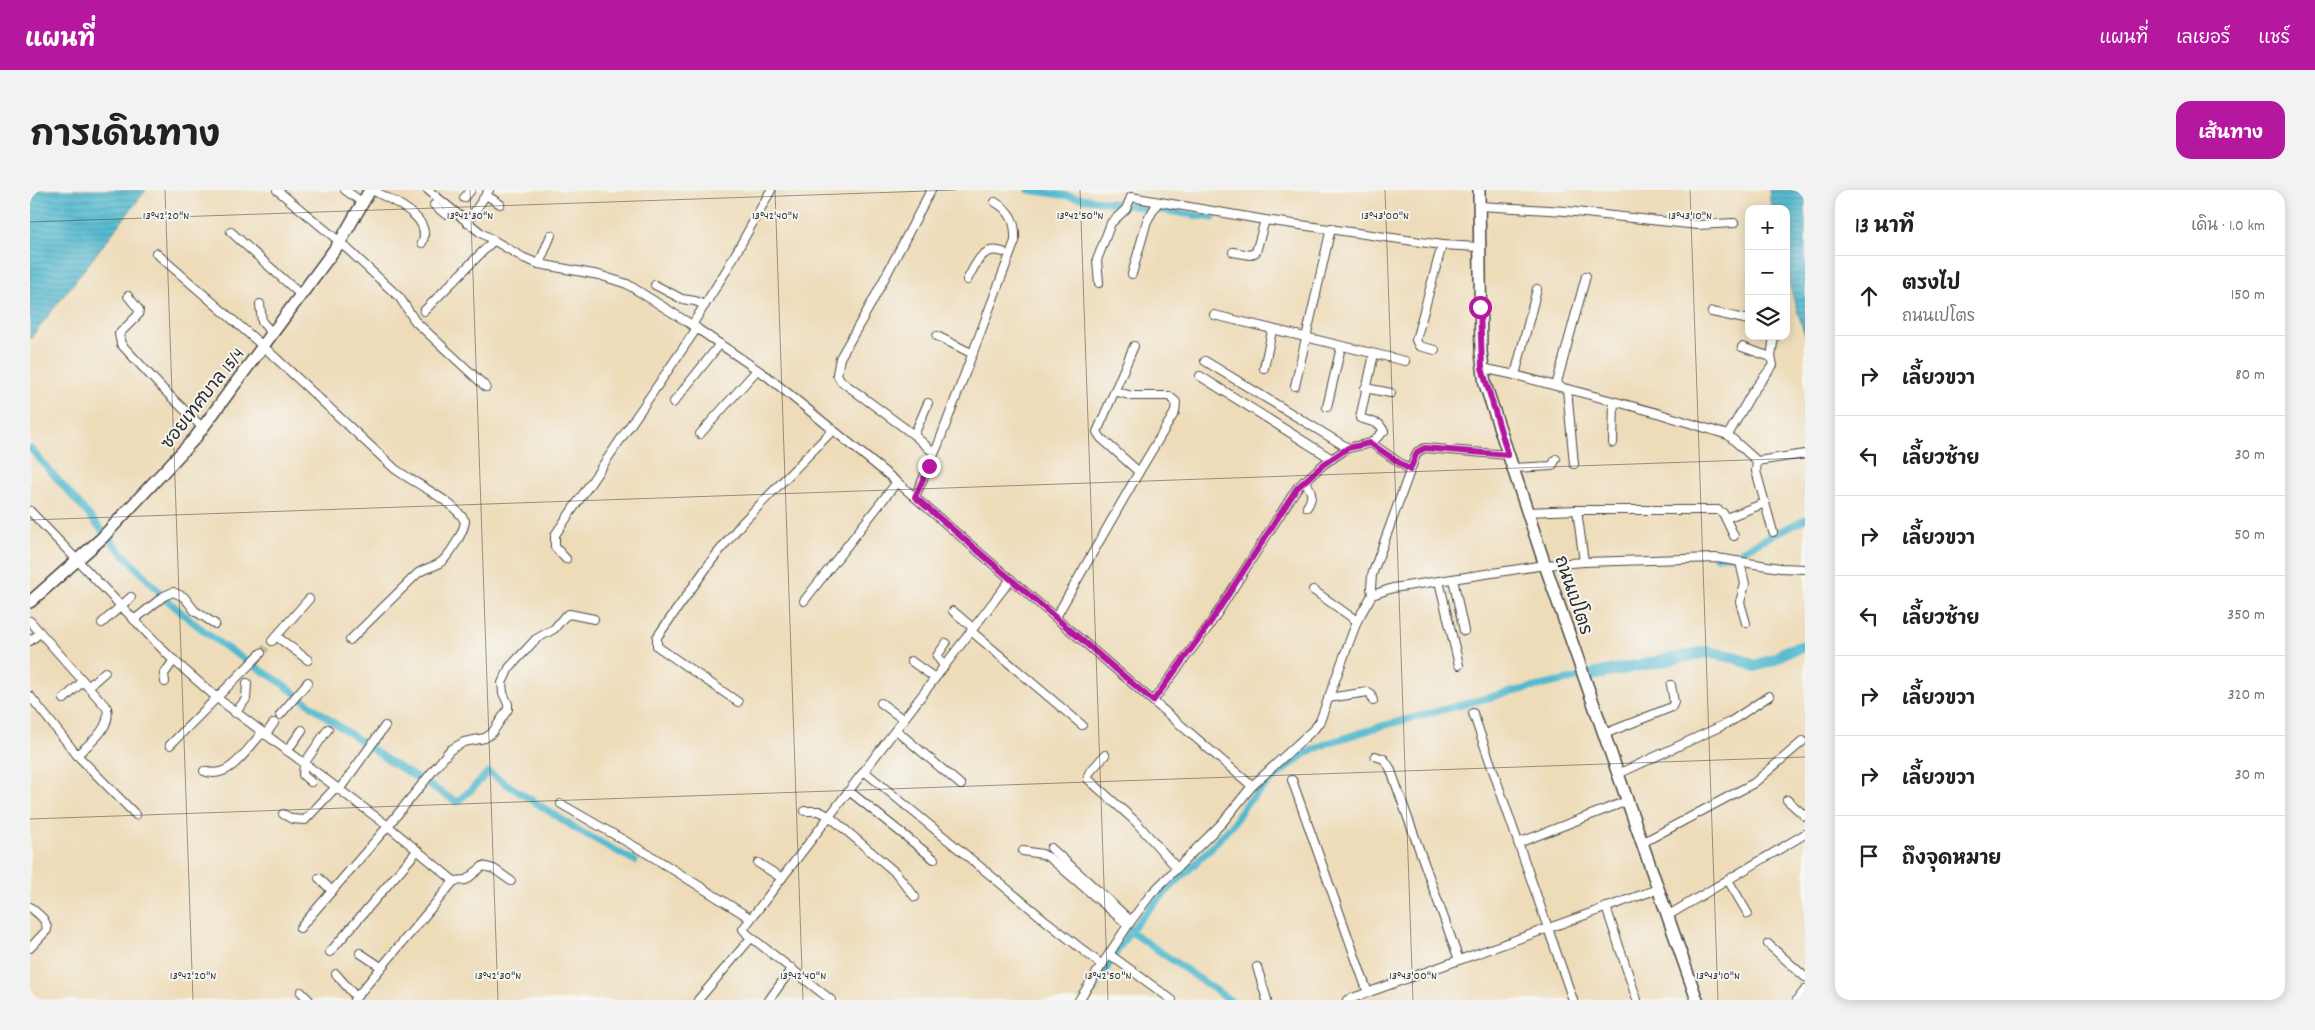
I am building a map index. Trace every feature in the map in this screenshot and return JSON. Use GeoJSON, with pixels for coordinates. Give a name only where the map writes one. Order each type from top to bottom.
{"type":"FeatureCollection","features":[{"type":"Feature","properties":{"kind":"street"},"geometry":{"type":"LineString","coordinates":[[277,190],[340,242],[400,298],[414,321],[486,387]]}},
{"type":"Feature","properties":{"kind":"street"},"geometry":{"type":"LineString","coordinates":[[345,190],[362,203]]}},
{"type":"Feature","properties":{"kind":"street"},"geometry":{"type":"LineString","coordinates":[[371,190],[405,208],[424,225],[426,231],[422,243]]}},
{"type":"Feature","properties":{"kind":"street","name":"ซอยเทศบาล 15/4"},"geometry":{"type":"LineString","coordinates":[[30,602],[113,527],[203,428],[264,348],[340,242],[371,190]]}},
{"type":"Feature","properties":{"kind":"street"},"geometry":{"type":"LineString","coordinates":[[428,190],[467,223],[493,241],[539,264],[598,275],[626,284],[695,326],[757,370],[915,497],[1252,786]]}},
{"type":"Feature","properties":{"kind":"street"},"geometry":{"type":"LineString","coordinates":[[464,198],[471,190]]}},
{"type":"Feature","properties":{"kind":"street"},"geometry":{"type":"LineString","coordinates":[[566,559],[555,546],[556,534],[695,326],[705,305],[771,190]]}},
{"type":"Feature","properties":{"kind":"street"},"geometry":{"type":"LineString","coordinates":[[931,190],[871,304],[840,358],[838,367],[841,381],[914,435],[934,453]]}},
{"type":"Feature","properties":{"kind":"street","name":"ถนนเปโตร"},"geometry":{"type":"LineString","coordinates":[[1479,190],[1482,368],[1512,468],[1697,1000]]}},
{"type":"Feature","properties":{"kind":"street"},"geometry":{"type":"LineString","coordinates":[[467,223],[488,191],[500,204]]}},
{"type":"Feature","properties":{"kind":"street"},"geometry":{"type":"LineString","coordinates":[[1099,282],[1098,260],[1111,223],[1126,210],[1131,197],[1157,203],[1265,220],[1442,244],[1479,247]]}},
{"type":"Feature","properties":{"kind":"street"},"geometry":{"type":"LineString","coordinates":[[915,497],[972,354],[1015,232],[1011,216],[1005,208],[995,202]]}},
{"type":"Feature","properties":{"kind":"street"},"geometry":{"type":"LineString","coordinates":[[1132,274],[1151,213],[1157,203]]}},
{"type":"Feature","properties":{"kind":"street"},"geometry":{"type":"LineString","coordinates":[[434,205],[445,214],[453,212]]}},
{"type":"Feature","properties":{"kind":"street"},"geometry":{"type":"LineString","coordinates":[[1479,206],[1566,211],[1698,225],[1734,223]]}},
{"type":"Feature","properties":{"kind":"street"},"geometry":{"type":"LineString","coordinates":[[1233,252],[1250,255],[1256,252],[1265,220]]}},
{"type":"Feature","properties":{"kind":"street"},"geometry":{"type":"LineString","coordinates":[[1295,386],[1331,228]]}},
{"type":"Feature","properties":{"kind":"street"},"geometry":{"type":"LineString","coordinates":[[231,232],[301,295]]}},
{"type":"Feature","properties":{"kind":"street"},"geometry":{"type":"LineString","coordinates":[[539,264],[551,235]]}},
{"type":"Feature","properties":{"kind":"street"},"geometry":{"type":"LineString","coordinates":[[424,311],[493,241]]}},
{"type":"Feature","properties":{"kind":"street"},"geometry":{"type":"LineString","coordinates":[[1435,350],[1419,346],[1416,340],[1442,244]]}},
{"type":"Feature","properties":{"kind":"street"},"geometry":{"type":"LineString","coordinates":[[968,280],[983,253],[989,250],[1006,254]]}},
{"type":"Feature","properties":{"kind":"street"},"geometry":{"type":"LineString","coordinates":[[156,253],[264,348],[395,469],[410,481],[439,496],[455,508],[465,522],[462,535],[441,562],[424,568],[350,640]]}},
{"type":"Feature","properties":{"kind":"street"},"geometry":{"type":"LineString","coordinates":[[1556,386],[1586,276]]}},
{"type":"Feature","properties":{"kind":"street"},"geometry":{"type":"LineString","coordinates":[[655,285],[682,299],[705,305]]}},
{"type":"Feature","properties":{"kind":"street"},"geometry":{"type":"LineString","coordinates":[[1515,375],[1537,289]]}},
{"type":"Feature","properties":{"kind":"street"},"geometry":{"type":"LineString","coordinates":[[128,296],[139,310],[138,315],[119,334],[121,344],[203,428]]}},
{"type":"Feature","properties":{"kind":"street"},"geometry":{"type":"LineString","coordinates":[[260,304],[262,322],[273,334]]}},
{"type":"Feature","properties":{"kind":"street"},"geometry":{"type":"LineString","coordinates":[[1712,312],[1745,319]]}},
{"type":"Feature","properties":{"kind":"street"},"geometry":{"type":"LineString","coordinates":[[1214,315],[1272,331],[1405,361]]}},
{"type":"Feature","properties":{"kind":"street"},"geometry":{"type":"LineString","coordinates":[[1264,368],[1272,331]]}},
{"type":"Feature","properties":{"kind":"street"},"geometry":{"type":"LineString","coordinates":[[938,336],[972,354]]}},
{"type":"Feature","properties":{"kind":"street"},"geometry":{"type":"LineString","coordinates":[[1728,435],[1752,393],[1772,368],[1773,361],[1771,357],[1773,340]]}},
{"type":"Feature","properties":{"kind":"street"},"geometry":{"type":"LineString","coordinates":[[673,403],[720,344]]}},
{"type":"Feature","properties":{"kind":"street"},"geometry":{"type":"LineString","coordinates":[[1134,346],[1097,432],[1101,438],[1139,472]]}},
{"type":"Feature","properties":{"kind":"street"},"geometry":{"type":"LineString","coordinates":[[1327,407],[1340,347]]}},
{"type":"Feature","properties":{"kind":"street"},"geometry":{"type":"LineString","coordinates":[[1742,347],[1771,357]]}},
{"type":"Feature","properties":{"kind":"street"},"geometry":{"type":"LineString","coordinates":[[1153,701],[1208,626],[1280,514],[1304,481],[1348,448],[1370,443],[1384,431],[1378,424],[1360,418],[1365,388],[1374,354]]}},
{"type":"Feature","properties":{"kind":"street"},"geometry":{"type":"LineString","coordinates":[[1205,360],[1348,448]]}},
{"type":"Feature","properties":{"kind":"street"},"geometry":{"type":"LineString","coordinates":[[1482,368],[1556,386],[1728,435],[1757,462]]}},
{"type":"Feature","properties":{"kind":"street"},"geometry":{"type":"LineString","coordinates":[[700,434],[757,370]]}},
{"type":"Feature","properties":{"kind":"street"},"geometry":{"type":"LineString","coordinates":[[1200,376],[1332,459]]}},
{"type":"Feature","properties":{"kind":"street"},"geometry":{"type":"LineString","coordinates":[[1365,388],[1391,393]]}},
{"type":"Feature","properties":{"kind":"street"},"geometry":{"type":"LineString","coordinates":[[1567,389],[1574,464]]}},
{"type":"Feature","properties":{"kind":"street"},"geometry":{"type":"LineString","coordinates":[[1056,617],[1175,412],[1176,402],[1169,396],[1132,396],[1114,392]]}},
{"type":"Feature","properties":{"kind":"street"},"geometry":{"type":"LineString","coordinates":[[1613,443],[1614,402]]}},
{"type":"Feature","properties":{"kind":"street"},"geometry":{"type":"LineString","coordinates":[[914,435],[928,403]]}},
{"type":"Feature","properties":{"kind":"street"},"geometry":{"type":"LineString","coordinates":[[738,702],[657,646],[656,638],[712,560],[742,523],[833,430]]}},
{"type":"Feature","properties":{"kind":"street"},"geometry":{"type":"LineString","coordinates":[[1370,443],[1410,470]]}},
{"type":"Feature","properties":{"kind":"street"},"geometry":{"type":"LineString","coordinates":[[1372,595],[1370,588],[1372,575],[1417,452],[1425,448],[1508,455]]}},
{"type":"Feature","properties":{"kind":"street"},"geometry":{"type":"LineString","coordinates":[[1757,462],[1805,454]]}},
{"type":"Feature","properties":{"kind":"street"},"geometry":{"type":"LineString","coordinates":[[1512,468],[1552,466],[1556,460]]}},
{"type":"Feature","properties":{"kind":"street"},"geometry":{"type":"LineString","coordinates":[[1757,462],[1756,472],[1773,532]]}},
{"type":"Feature","properties":{"kind":"street"},"geometry":{"type":"LineString","coordinates":[[1304,481],[1312,492],[1311,501],[1307,507]]}},
{"type":"Feature","properties":{"kind":"street"},"geometry":{"type":"LineString","coordinates":[[804,601],[897,482]]}},
{"type":"Feature","properties":{"kind":"street"},"geometry":{"type":"LineString","coordinates":[[1726,518],[1765,503]]}},
{"type":"Feature","properties":{"kind":"street"},"geometry":{"type":"LineString","coordinates":[[1527,512],[1715,509],[1721,510],[1734,536]]}},
{"type":"Feature","properties":{"kind":"street"},"geometry":{"type":"LineString","coordinates":[[1577,510],[1584,562]]}},
{"type":"Feature","properties":{"kind":"street"},"geometry":{"type":"LineString","coordinates":[[30,511],[174,660],[235,713],[388,826],[454,880],[466,880],[483,866],[494,869],[510,882]]}},
{"type":"Feature","properties":{"kind":"street"},"geometry":{"type":"LineString","coordinates":[[1079,1000],[1102,965],[1111,955],[1129,923],[1151,894],[1222,823],[1252,786],[1315,728],[1357,621],[1372,595],[1393,588],[1545,565],[1584,562],[1717,558],[1780,568],[1805,568]]}},
{"type":"Feature","properties":{"kind":"street"},"geometry":{"type":"LineString","coordinates":[[1740,562],[1745,584],[1740,602],[1746,624]]}},
{"type":"Feature","properties":{"kind":"street"},"geometry":{"type":"LineString","coordinates":[[746,924],[904,720],[1010,579]]}},
{"type":"Feature","properties":{"kind":"street"},"geometry":{"type":"LineString","coordinates":[[1452,579],[1464,631]]}},
{"type":"Feature","properties":{"kind":"street"},"geometry":{"type":"LineString","coordinates":[[1439,581],[1459,666]]}},
{"type":"Feature","properties":{"kind":"street"},"geometry":{"type":"LineString","coordinates":[[1313,590],[1357,621]]}},
{"type":"Feature","properties":{"kind":"street"},"geometry":{"type":"LineString","coordinates":[[134,620],[166,595],[173,592],[184,597],[195,611],[215,624]]}},
{"type":"Feature","properties":{"kind":"street"},"geometry":{"type":"LineString","coordinates":[[102,623],[131,597]]}},
{"type":"Feature","properties":{"kind":"street"},"geometry":{"type":"LineString","coordinates":[[308,660],[274,638],[309,599]]}},
{"type":"Feature","properties":{"kind":"street"},"geometry":{"type":"LineString","coordinates":[[953,611],[1082,725]]}},
{"type":"Feature","properties":{"kind":"street"},"geometry":{"type":"LineString","coordinates":[[300,928],[388,826],[450,750],[464,742],[485,738],[500,722],[508,709],[508,704],[502,694],[502,683],[509,668],[536,639],[554,629],[569,614],[594,619]]}},
{"type":"Feature","properties":{"kind":"street"},"geometry":{"type":"LineString","coordinates":[[30,621],[107,708],[109,715],[101,731],[77,755]]}},
{"type":"Feature","properties":{"kind":"street"},"geometry":{"type":"LineString","coordinates":[[30,641],[40,633]]}},
{"type":"Feature","properties":{"kind":"street"},"geometry":{"type":"LineString","coordinates":[[944,666],[938,656],[946,643]]}},
{"type":"Feature","properties":{"kind":"street"},"geometry":{"type":"LineString","coordinates":[[170,745],[256,658]]}},
{"type":"Feature","properties":{"kind":"street"},"geometry":{"type":"LineString","coordinates":[[165,682],[164,674],[174,660]]}},
{"type":"Feature","properties":{"kind":"street"},"geometry":{"type":"LineString","coordinates":[[911,661],[935,678]]}},
{"type":"Feature","properties":{"kind":"street"},"geometry":{"type":"LineString","coordinates":[[64,699],[105,672]]}},
{"type":"Feature","properties":{"kind":"street"},"geometry":{"type":"LineString","coordinates":[[280,715],[308,682]]}},
{"type":"Feature","properties":{"kind":"street"},"geometry":{"type":"LineString","coordinates":[[235,713],[246,699],[247,683]]}},
{"type":"Feature","properties":{"kind":"street"},"geometry":{"type":"LineString","coordinates":[[1604,734],[1672,707],[1674,702],[1671,685]]}},
{"type":"Feature","properties":{"kind":"street"},"geometry":{"type":"LineString","coordinates":[[1328,698],[1368,692],[1371,694],[1373,701]]}},
{"type":"Feature","properties":{"kind":"street"},"geometry":{"type":"LineString","coordinates":[[30,696],[77,755],[136,815]]}},
{"type":"Feature","properties":{"kind":"street"},"geometry":{"type":"LineString","coordinates":[[1618,774],[1730,722],[1769,696]]}},
{"type":"Feature","properties":{"kind":"street"},"geometry":{"type":"LineString","coordinates":[[881,703],[904,720]]}},
{"type":"Feature","properties":{"kind":"street"},"geometry":{"type":"LineString","coordinates":[[1473,713],[1573,1000]]}},
{"type":"Feature","properties":{"kind":"street"},"geometry":{"type":"LineString","coordinates":[[204,771],[217,773],[232,766],[274,723]]}},
{"type":"Feature","properties":{"kind":"street"},"geometry":{"type":"LineString","coordinates":[[283,814],[292,819],[305,820],[337,788],[370,750],[385,726]]}},
{"type":"Feature","properties":{"kind":"street"},"geometry":{"type":"LineString","coordinates":[[311,782],[303,775],[304,764],[328,729]]}},
{"type":"Feature","properties":{"kind":"street"},"geometry":{"type":"LineString","coordinates":[[287,751],[302,730]]}},
{"type":"Feature","properties":{"kind":"street"},"geometry":{"type":"LineString","coordinates":[[896,730],[961,785]]}},
{"type":"Feature","properties":{"kind":"street"},"geometry":{"type":"LineString","coordinates":[[1642,843],[1754,783],[1803,741]]}},
{"type":"Feature","properties":{"kind":"street"},"geometry":{"type":"LineString","coordinates":[[1105,755],[1089,773],[1088,779],[1135,821],[1177,868]]}},
{"type":"Feature","properties":{"kind":"street"},"geometry":{"type":"LineString","coordinates":[[1375,756],[1384,759],[1390,768],[1459,960]]}},
{"type":"Feature","properties":{"kind":"street"},"geometry":{"type":"LineString","coordinates":[[864,771],[1046,922],[1102,965]]}},
{"type":"Feature","properties":{"kind":"street"},"geometry":{"type":"LineString","coordinates":[[1292,780],[1368,993]]}},
{"type":"Feature","properties":{"kind":"street"},"geometry":{"type":"LineString","coordinates":[[849,791],[934,859]]}},
{"type":"Feature","properties":{"kind":"street"},"geometry":{"type":"LineString","coordinates":[[1787,800],[1805,816]]}},
{"type":"Feature","properties":{"kind":"street"},"geometry":{"type":"LineString","coordinates":[[1518,843],[1627,801]]}},
{"type":"Feature","properties":{"kind":"street"},"geometry":{"type":"LineString","coordinates":[[561,804],[654,857],[746,924],[751,938],[792,968],[826,998]]}},
{"type":"Feature","properties":{"kind":"street"},"geometry":{"type":"LineString","coordinates":[[805,810],[819,811],[829,816],[906,882],[915,897]]}},
{"type":"Feature","properties":{"kind":"street"},"geometry":{"type":"LineString","coordinates":[[1667,916],[1805,834]]}},
{"type":"Feature","properties":{"kind":"street"},"geometry":{"type":"LineString","coordinates":[[1051,848],[1129,923]]}},
{"type":"Feature","properties":{"kind":"street"},"geometry":{"type":"LineString","coordinates":[[330,952],[418,851]]}},
{"type":"Feature","properties":{"kind":"street"},"geometry":{"type":"LineString","coordinates":[[1023,851],[1042,854],[1050,858],[1129,923]]}},
{"type":"Feature","properties":{"kind":"street"},"geometry":{"type":"LineString","coordinates":[[758,862],[782,878]]}},
{"type":"Feature","properties":{"kind":"street"},"geometry":{"type":"LineString","coordinates":[[319,878],[332,891]]}},
{"type":"Feature","properties":{"kind":"street"},"geometry":{"type":"LineString","coordinates":[[336,974],[355,999],[454,880]]}},
{"type":"Feature","properties":{"kind":"street"},"geometry":{"type":"LineString","coordinates":[[1728,880],[1748,914]]}},
{"type":"Feature","properties":{"kind":"street"},"geometry":{"type":"LineString","coordinates":[[1348,1000],[1658,889]]}},
{"type":"Feature","properties":{"kind":"street"},"geometry":{"type":"LineString","coordinates":[[30,907],[45,920],[47,925],[47,930],[30,948]]}},
{"type":"Feature","properties":{"kind":"street"},"geometry":{"type":"LineString","coordinates":[[1606,907],[1637,1000]]}},
{"type":"Feature","properties":{"kind":"street"},"geometry":{"type":"LineString","coordinates":[[698,1000],[751,938]]}},
{"type":"Feature","properties":{"kind":"street"},"geometry":{"type":"LineString","coordinates":[[1768,944],[1805,977]]}},
{"type":"Feature","properties":{"kind":"street"},"geometry":{"type":"LineString","coordinates":[[360,953],[380,967]]}},
{"type":"Feature","properties":{"kind":"street"},"geometry":{"type":"LineString","coordinates":[[1111,955],[1172,1000]]}},
{"type":"Feature","properties":{"kind":"street"},"geometry":{"type":"LineString","coordinates":[[1257,967],[1267,1000]]}},
{"type":"Feature","properties":{"kind":"street"},"geometry":{"type":"LineString","coordinates":[[769,1000],[792,968]]}},
{"type":"Feature","properties":{"kind":"street"},"geometry":{"type":"LineString","coordinates":[[301,992],[309,1000]]}},
{"type":"Feature","properties":{"kind":"street"},"geometry":{"type":"LineString","coordinates":[[1797,1000],[1804,992]]}},
{"type":"Feature","properties":{"kind":"water"},"geometry":{"type":"Polygon","coordinates":[[[30,190],[146,190],[30,339],[30,190]]]}},
{"type":"Feature","properties":{"kind":"water"},"geometry":{"type":"Polygon","coordinates":[[[1769,190],[1805,190],[1805,335],[1790,287],[1790,205],[1771,205],[1769,190]]]}},
{"type":"Feature","properties":{"kind":"waterway"},"geometry":{"type":"LineString","coordinates":[[1028,190],[1213,218]]}},
{"type":"Feature","properties":{"kind":"waterway"},"geometry":{"type":"LineString","coordinates":[[30,448],[115,545],[167,600],[225,647],[280,682],[389,761],[457,802],[488,772],[578,830],[635,861]]}},
{"type":"Feature","properties":{"kind":"waterway"},"geometry":{"type":"LineString","coordinates":[[1715,556],[1733,555],[1805,519]]}},
{"type":"Feature","properties":{"kind":"waterway"},"geometry":{"type":"LineString","coordinates":[[1591,675],[1706,652],[1734,657],[1755,666],[1773,660],[1787,651],[1805,646]]}},
{"type":"Feature","properties":{"kind":"waterway"},"geometry":{"type":"LineString","coordinates":[[1087,1000],[1130,931],[1149,909],[1212,847],[1233,824],[1245,805],[1267,784],[1304,754],[1328,743],[1382,726],[1502,694],[1591,675]]}},
{"type":"Feature","properties":{"kind":"waterway"},"geometry":{"type":"LineString","coordinates":[[1130,931],[1230,1000]]}},
{"type":"Feature","properties":{"kind":"tunnel"},"geometry":{"type":"LineString","coordinates":[[261,653],[272,641]]}},
{"type":"Feature","properties":{"kind":"route"},"geometry":{"type":"LineString","coordinates":[[929,466],[915,497],[1153,701],[1208,626],[1297,488],[1324,464],[1348,448],[1370,443],[1410,470],[1417,452],[1425,448],[1508,455],[1485,384],[1482,368],[1480,307]]}}]}
